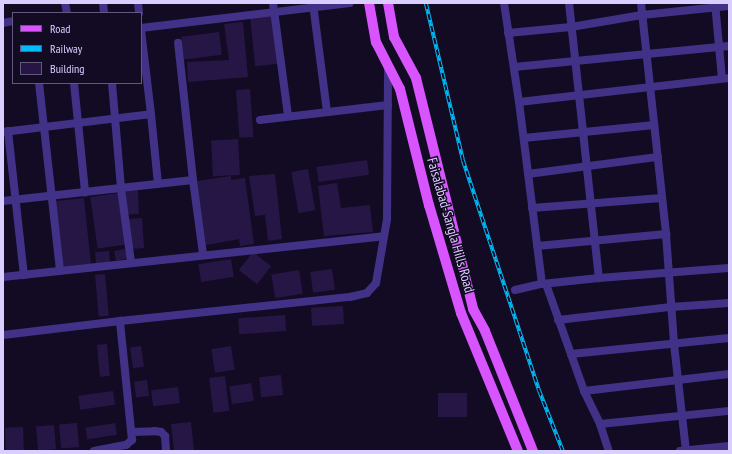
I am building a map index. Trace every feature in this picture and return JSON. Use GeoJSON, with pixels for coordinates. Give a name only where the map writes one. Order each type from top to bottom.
{"type":"FeatureCollection","features":[{"type":"Feature","properties":{"kind":"main road","name":"Faisalabad-Sangla Hills Road"},"geometry":{"type":"LineString","coordinates":[[369,3],[376,42],[400,88],[429,205],[461,313],[518,451]]}},
{"type":"Feature","properties":{"kind":"main road","name":"Faisalabad-Sangla Hills Road"},"geometry":{"type":"LineString","coordinates":[[388,3],[394,37],[416,78],[473,309],[485,331],[533,451]]}},
{"type":"Feature","properties":{"kind":"street"},"geometry":{"type":"LineString","coordinates":[[273,3],[288,116]]}},
{"type":"Feature","properties":{"kind":"street"},"geometry":{"type":"LineString","coordinates":[[142,29],[274,12],[314,5],[350,3]]}},
{"type":"Feature","properties":{"kind":"street"},"geometry":{"type":"LineString","coordinates":[[504,3],[524,138],[537,246],[544,284],[584,391],[600,424],[609,451]]}},
{"type":"Feature","properties":{"kind":"street"},"geometry":{"type":"LineString","coordinates":[[569,3],[599,278]]}},
{"type":"Feature","properties":{"kind":"street"},"geometry":{"type":"LineString","coordinates":[[640,3],[647,54],[666,234],[684,451],[729,446]]}},
{"type":"Feature","properties":{"kind":"street"},"geometry":{"type":"LineString","coordinates":[[314,5],[327,112]]}},
{"type":"Feature","properties":{"kind":"street"},"geometry":{"type":"LineString","coordinates":[[508,33],[571,27],[642,15],[716,5],[729,6]]}},
{"type":"Feature","properties":{"kind":"street"},"geometry":{"type":"LineString","coordinates":[[519,102],[725,78],[718,47],[716,5]]}},
{"type":"Feature","properties":{"kind":"street"},"geometry":{"type":"LineString","coordinates":[[142,38],[158,184]]}},
{"type":"Feature","properties":{"kind":"street"},"geometry":{"type":"LineString","coordinates":[[178,43],[193,180],[203,254]]}},
{"type":"Feature","properties":{"kind":"street"},"geometry":{"type":"LineString","coordinates":[[514,67],[729,46]]}},
{"type":"Feature","properties":{"kind":"street"},"geometry":{"type":"LineString","coordinates":[[3,335],[120,321],[342,298],[367,293],[376,283],[388,219],[388,66]]}},
{"type":"Feature","properties":{"kind":"street"},"geometry":{"type":"LineString","coordinates":[[39,84],[60,270]]}},
{"type":"Feature","properties":{"kind":"street"},"geometry":{"type":"LineString","coordinates":[[74,84],[85,192]]}},
{"type":"Feature","properties":{"kind":"street"},"geometry":{"type":"LineString","coordinates":[[112,84],[121,189],[131,262]]}},
{"type":"Feature","properties":{"kind":"street"},"geometry":{"type":"LineString","coordinates":[[260,120],[388,105]]}},
{"type":"Feature","properties":{"kind":"street"},"geometry":{"type":"LineString","coordinates":[[24,275],[5,131],[151,114]]}},
{"type":"Feature","properties":{"kind":"street"},"geometry":{"type":"LineString","coordinates":[[524,138],[654,125]]}},
{"type":"Feature","properties":{"kind":"street"},"geometry":{"type":"LineString","coordinates":[[528,174],[658,157]]}},
{"type":"Feature","properties":{"kind":"street"},"geometry":{"type":"LineString","coordinates":[[3,201],[193,180]]}},
{"type":"Feature","properties":{"kind":"street"},"geometry":{"type":"LineString","coordinates":[[532,208],[662,198]]}},
{"type":"Feature","properties":{"kind":"street"},"geometry":{"type":"LineString","coordinates":[[537,246],[666,234]]}},
{"type":"Feature","properties":{"kind":"street"},"geometry":{"type":"LineString","coordinates":[[3,277],[203,254],[384,236]]}},
{"type":"Feature","properties":{"kind":"street"},"geometry":{"type":"LineString","coordinates":[[515,290],[544,284],[599,278],[729,268]]}},
{"type":"Feature","properties":{"kind":"street"},"geometry":{"type":"LineString","coordinates":[[558,320],[671,307],[729,303]]}},
{"type":"Feature","properties":{"kind":"street"},"geometry":{"type":"LineString","coordinates":[[94,451],[129,443],[132,440],[120,321]]}},
{"type":"Feature","properties":{"kind":"street"},"geometry":{"type":"LineString","coordinates":[[571,354],[729,338]]}},
{"type":"Feature","properties":{"kind":"street"},"geometry":{"type":"LineString","coordinates":[[584,391],[729,374]]}},
{"type":"Feature","properties":{"kind":"street"},"geometry":{"type":"LineString","coordinates":[[600,424],[729,411]]}},
{"type":"Feature","properties":{"kind":"street"},"geometry":{"type":"LineString","coordinates":[[132,432],[161,432],[164,436],[166,451]]}},
{"type":"Feature","properties":{"kind":"building"},"geometry":{"type":"Polygon","coordinates":[[[273,15],[278,64],[255,66],[250,17],[273,15]]]}},
{"type":"Feature","properties":{"kind":"building"},"geometry":{"type":"Polygon","coordinates":[[[243,22],[248,77],[188,82],[187,62],[229,60],[224,24],[243,22]]]}},
{"type":"Feature","properties":{"kind":"building"},"geometry":{"type":"Polygon","coordinates":[[[219,32],[222,55],[184,59],[181,37],[219,32]]]}},
{"type":"Feature","properties":{"kind":"building"},"geometry":{"type":"Polygon","coordinates":[[[250,89],[253,137],[239,138],[236,90],[250,89]]]}},
{"type":"Feature","properties":{"kind":"building"},"geometry":{"type":"Polygon","coordinates":[[[238,139],[240,175],[213,176],[211,140],[238,139]]]}},
{"type":"Feature","properties":{"kind":"building"},"geometry":{"type":"Polygon","coordinates":[[[367,160],[369,175],[319,182],[316,167],[367,160]]]}},
{"type":"Feature","properties":{"kind":"building"},"geometry":{"type":"Polygon","coordinates":[[[308,169],[315,210],[299,213],[291,172],[308,169]]]}},
{"type":"Feature","properties":{"kind":"building"},"geometry":{"type":"Polygon","coordinates":[[[275,174],[282,239],[268,241],[265,215],[255,216],[249,176],[275,174]]]}},
{"type":"Feature","properties":{"kind":"building"},"geometry":{"type":"Polygon","coordinates":[[[231,176],[231,180],[245,178],[254,244],[240,246],[239,239],[206,245],[197,181],[231,176]]]}},
{"type":"Feature","properties":{"kind":"building"},"geometry":{"type":"Polygon","coordinates":[[[337,183],[341,208],[370,205],[373,232],[324,236],[318,186],[337,183]]]}},
{"type":"Feature","properties":{"kind":"building"},"geometry":{"type":"Polygon","coordinates":[[[124,190],[138,190],[139,214],[125,214],[124,190]]]}},
{"type":"Feature","properties":{"kind":"building"},"geometry":{"type":"Polygon","coordinates":[[[119,193],[126,244],[98,249],[90,197],[119,193]]]}},
{"type":"Feature","properties":{"kind":"building"},"geometry":{"type":"Polygon","coordinates":[[[84,198],[91,264],[63,267],[56,201],[84,198]]]}},
{"type":"Feature","properties":{"kind":"building"},"geometry":{"type":"Polygon","coordinates":[[[142,218],[144,248],[130,249],[128,219],[142,218]]]}},
{"type":"Feature","properties":{"kind":"building"},"geometry":{"type":"Polygon","coordinates":[[[125,249],[127,259],[116,261],[114,251],[125,249]]]}},
{"type":"Feature","properties":{"kind":"building"},"geometry":{"type":"Polygon","coordinates":[[[109,251],[110,262],[96,263],[95,252],[109,251]]]}},
{"type":"Feature","properties":{"kind":"building"},"geometry":{"type":"Polygon","coordinates":[[[253,252],[271,266],[257,284],[239,270],[253,252]]]}},
{"type":"Feature","properties":{"kind":"building"},"geometry":{"type":"Polygon","coordinates":[[[231,259],[234,277],[201,282],[198,264],[231,259]]]}},
{"type":"Feature","properties":{"kind":"building"},"geometry":{"type":"Polygon","coordinates":[[[332,269],[335,290],[313,293],[310,272],[332,269]]]}},
{"type":"Feature","properties":{"kind":"building"},"geometry":{"type":"Polygon","coordinates":[[[299,270],[303,294],[275,298],[271,274],[299,270]]]}},
{"type":"Feature","properties":{"kind":"building"},"geometry":{"type":"Polygon","coordinates":[[[105,274],[109,316],[99,317],[95,275],[105,274]]]}},
{"type":"Feature","properties":{"kind":"building"},"geometry":{"type":"Polygon","coordinates":[[[343,306],[344,324],[312,326],[311,308],[343,306]]]}},
{"type":"Feature","properties":{"kind":"building"},"geometry":{"type":"Polygon","coordinates":[[[285,315],[286,331],[239,334],[238,318],[285,315]]]}},
{"type":"Feature","properties":{"kind":"building"},"geometry":{"type":"Polygon","coordinates":[[[107,344],[110,376],[100,377],[97,345],[107,344]]]}},
{"type":"Feature","properties":{"kind":"building"},"geometry":{"type":"Polygon","coordinates":[[[141,346],[144,367],[133,368],[130,348],[141,346]]]}},
{"type":"Feature","properties":{"kind":"building"},"geometry":{"type":"Polygon","coordinates":[[[231,346],[235,370],[215,373],[211,349],[231,346]]]}},
{"type":"Feature","properties":{"kind":"building"},"geometry":{"type":"Polygon","coordinates":[[[281,375],[283,395],[261,397],[259,377],[281,375]]]}},
{"type":"Feature","properties":{"kind":"building"},"geometry":{"type":"Polygon","coordinates":[[[225,376],[229,411],[213,413],[209,378],[225,376]]]}},
{"type":"Feature","properties":{"kind":"building"},"geometry":{"type":"Polygon","coordinates":[[[147,380],[149,396],[136,397],[134,382],[147,380]]]}},
{"type":"Feature","properties":{"kind":"building"},"geometry":{"type":"Polygon","coordinates":[[[251,383],[254,401],[232,404],[229,386],[251,383]]]}},
{"type":"Feature","properties":{"kind":"building"},"geometry":{"type":"Polygon","coordinates":[[[178,387],[180,403],[153,406],[151,390],[178,387]]]}},
{"type":"Feature","properties":{"kind":"building"},"geometry":{"type":"Polygon","coordinates":[[[113,391],[115,405],[80,410],[78,396],[113,391]]]}},
{"type":"Feature","properties":{"kind":"building"},"geometry":{"type":"Polygon","coordinates":[[[438,393],[467,393],[467,417],[438,417],[438,393]]]}},
{"type":"Feature","properties":{"kind":"building"},"geometry":{"type":"Polygon","coordinates":[[[191,422],[194,451],[174,451],[171,424],[191,422]]]}},
{"type":"Feature","properties":{"kind":"building"},"geometry":{"type":"Polygon","coordinates":[[[77,423],[79,447],[61,448],[59,425],[77,423]]]}},
{"type":"Feature","properties":{"kind":"building"},"geometry":{"type":"Polygon","coordinates":[[[115,423],[117,435],[87,440],[85,428],[115,423]]]}},
{"type":"Feature","properties":{"kind":"building"},"geometry":{"type":"Polygon","coordinates":[[[54,425],[56,449],[38,450],[36,427],[54,425]]]}},
{"type":"Feature","properties":{"kind":"building"},"geometry":{"type":"Polygon","coordinates":[[[23,427],[24,451],[6,451],[5,428],[23,427]]]}},
{"type":"Feature","properties":{"kind":"railway"},"geometry":{"type":"LineString","coordinates":[[426,3],[463,160],[539,390],[563,451]]}}]}
